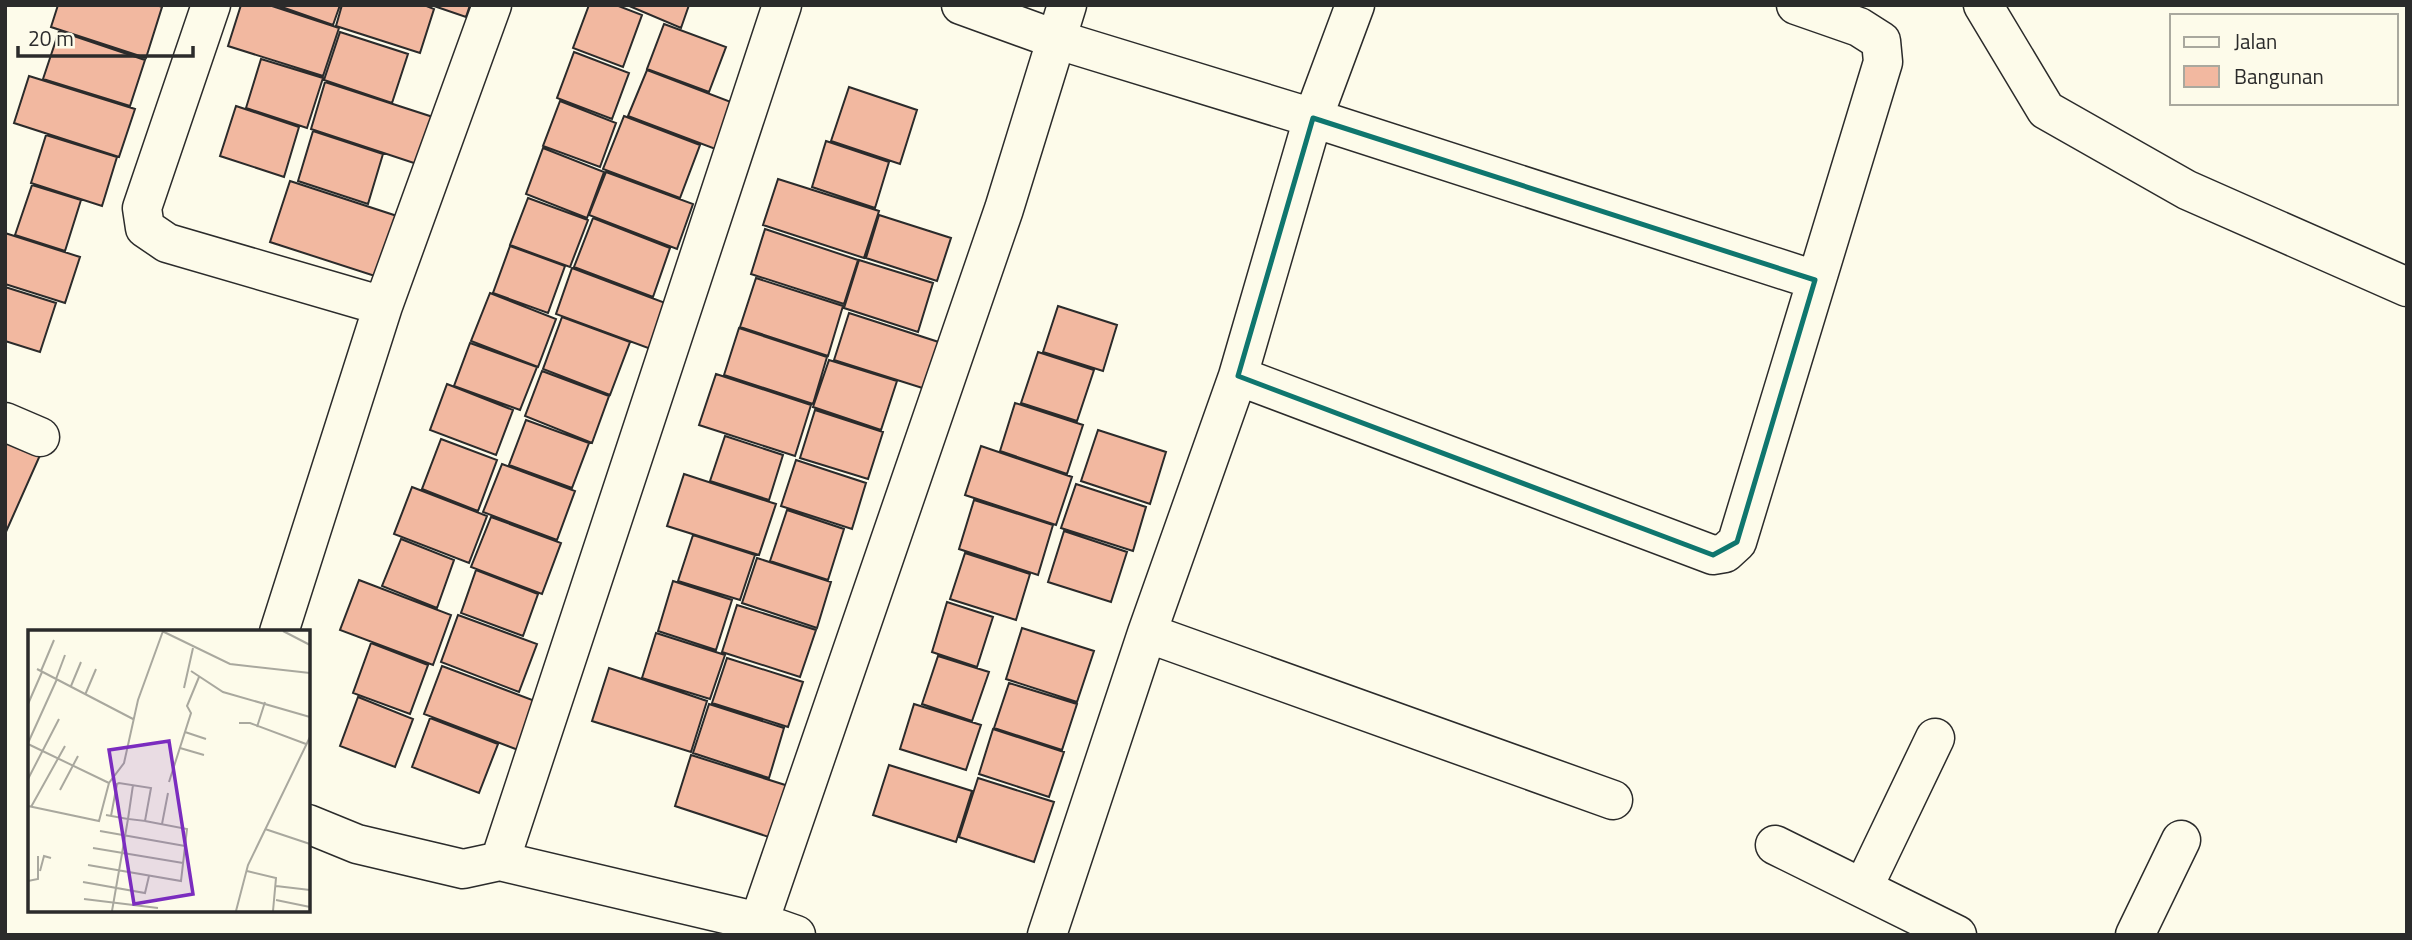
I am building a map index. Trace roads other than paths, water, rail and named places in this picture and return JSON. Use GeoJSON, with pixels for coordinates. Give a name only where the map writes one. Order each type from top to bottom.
{"type":"FeatureCollection","features":[{"type":"Feature","properties":{"kind":"street"},"geometry":{"type":"LineString","coordinates":[[211,5],[142,208],[145,228],[167,243],[383,306]]}},
{"type":"Feature","properties":{"kind":"street"},"geometry":{"type":"LineString","coordinates":[[280,630],[383,306],[492,5]]}},
{"type":"Feature","properties":{"kind":"street"},"geometry":{"type":"LineString","coordinates":[[500,861],[782,5]]}},
{"type":"Feature","properties":{"kind":"street"},"geometry":{"type":"LineString","coordinates":[[961,5],[1061,22],[1313,118],[1815,280]]}},
{"type":"Feature","properties":{"kind":"street"},"geometry":{"type":"LineString","coordinates":[[1047,935],[1147,633],[1238,376],[1313,118],[1355,5]]}},
{"type":"Feature","properties":{"kind":"street"},"geometry":{"type":"LineString","coordinates":[[1238,376],[1713,555],[1725,553],[1737,542],[1883,62],[1881,41],[1859,27],[1796,5]]}},
{"type":"Feature","properties":{"kind":"street"},"geometry":{"type":"LineString","coordinates":[[1983,5],[2046,110],[2187,190],[2407,287]]}},
{"type":"Feature","properties":{"kind":"street"},"geometry":{"type":"LineString","coordinates":[[759,922],[1004,209],[1061,22]]}},
{"type":"Feature","properties":{"kind":"street"},"geometry":{"type":"LineString","coordinates":[[5,422],[40,437]]}},
{"type":"Feature","properties":{"kind":"street"},"geometry":{"type":"LineString","coordinates":[[1147,633],[1614,800]]}},
{"type":"Feature","properties":{"kind":"street"},"geometry":{"type":"LineString","coordinates":[[1863,888],[1935,738]]}},
{"type":"Feature","properties":{"kind":"street"},"geometry":{"type":"LineString","coordinates":[[310,825],[357,844],[463,869],[500,861],[759,922],[796,935]]}},
{"type":"Feature","properties":{"kind":"street"},"geometry":{"type":"LineString","coordinates":[[2135,935],[2181,840]]}},
{"type":"Feature","properties":{"kind":"street"},"geometry":{"type":"LineString","coordinates":[[1775,845],[1957,935]]}}]}
